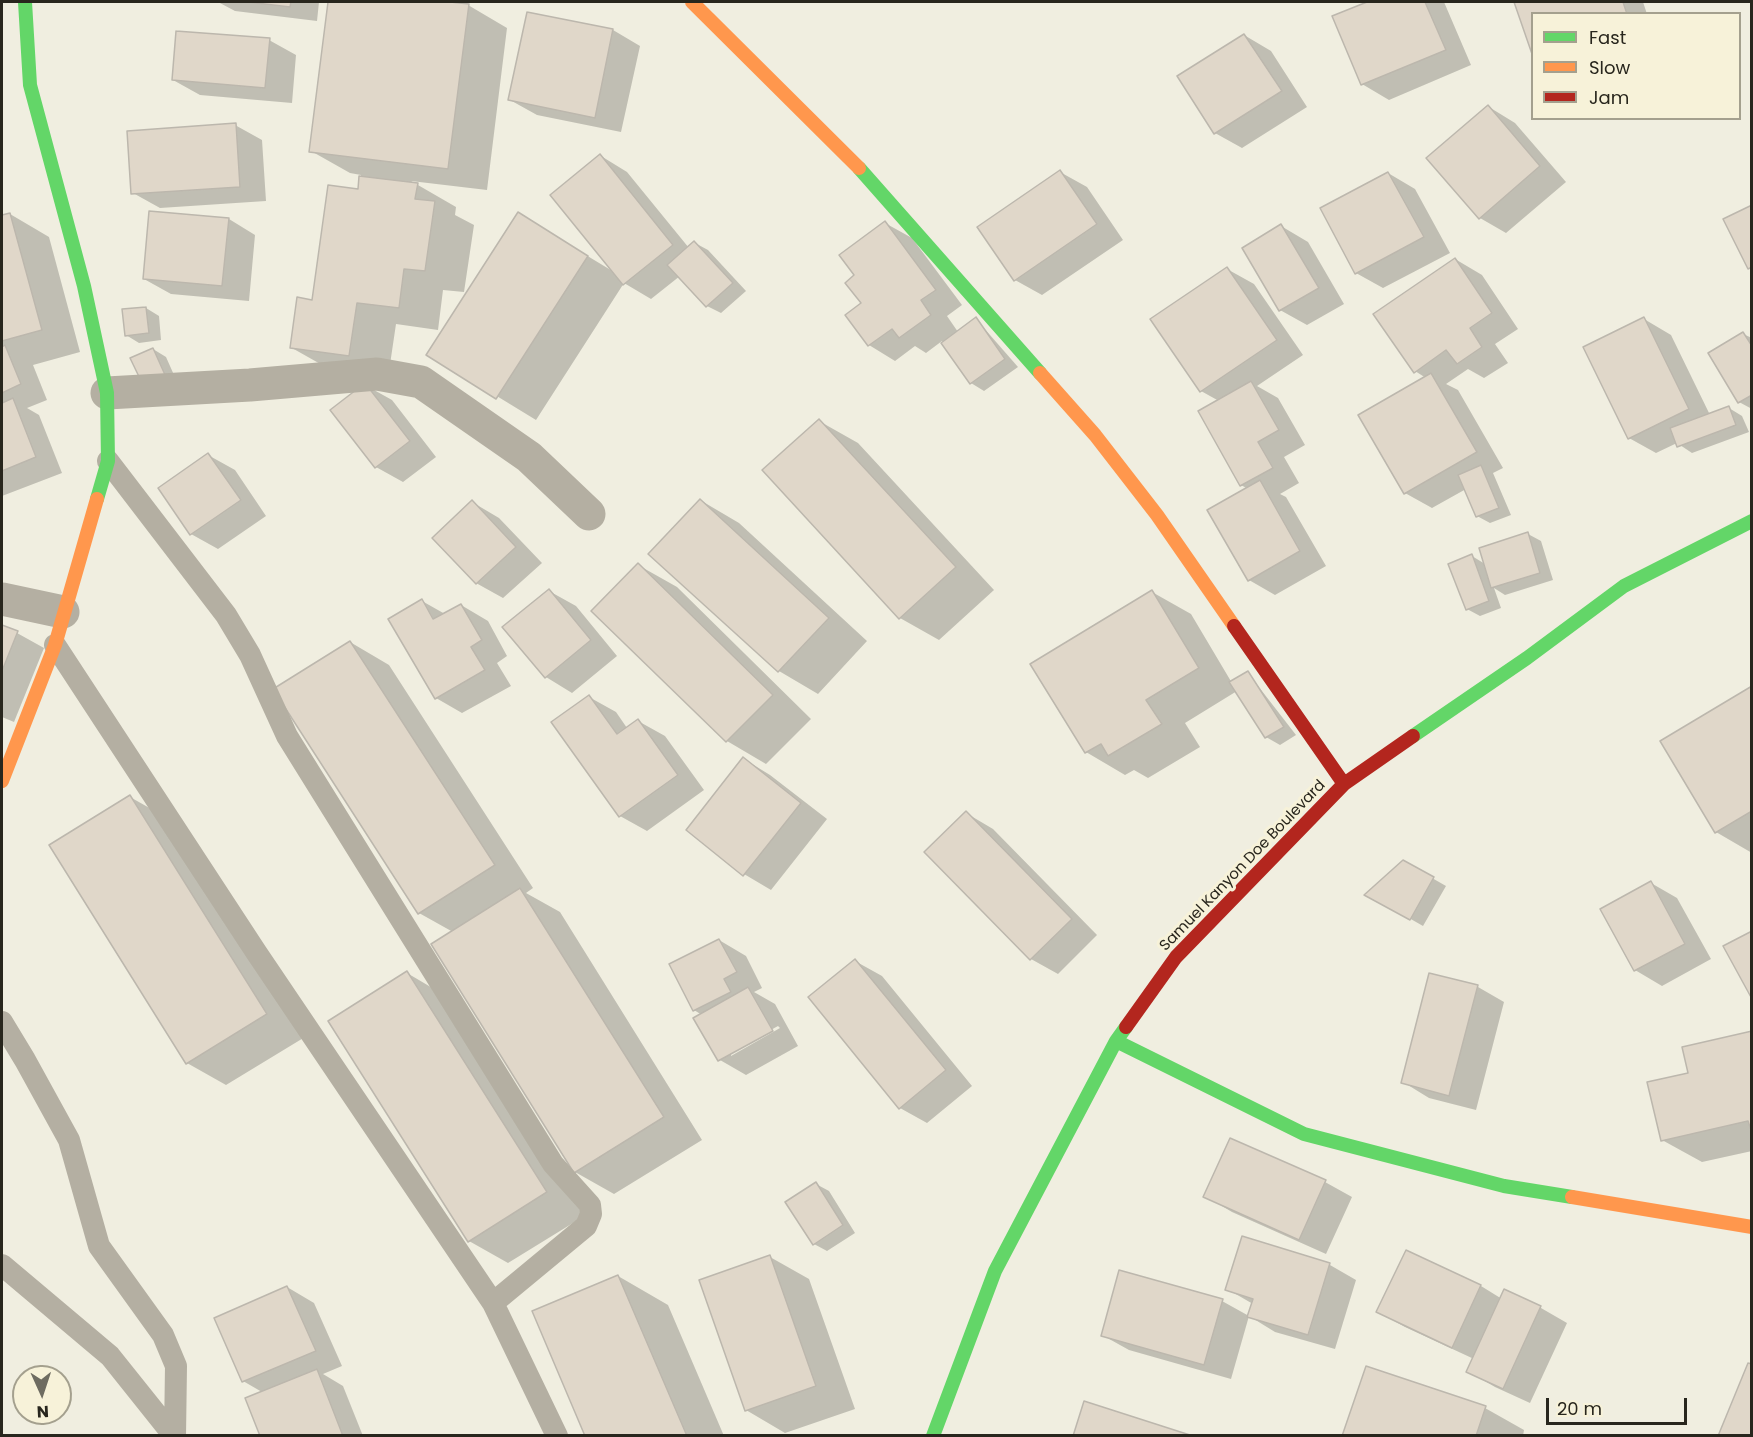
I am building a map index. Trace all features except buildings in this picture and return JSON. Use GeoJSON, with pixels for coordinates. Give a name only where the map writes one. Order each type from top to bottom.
{"type":"FeatureCollection","features":[{"type":"Feature","properties":{"kind":"street"},"geometry":{"type":"LineString","coordinates":[[2,781],[55,645],[108,461],[107,393],[84,286],[30,85],[25,2]]}},
{"type":"Feature","properties":{"kind":"street"},"geometry":{"type":"LineString","coordinates":[[692,2],[865,174],[1095,435],[1157,515],[1344,784]]}},
{"type":"Feature","properties":{"kind":"street"},"geometry":{"type":"LineString","coordinates":[[107,393],[250,385],[377,374],[421,382],[529,457],[590,514]]}},
{"type":"Feature","properties":{"kind":"street","name":"Samuel Kanyon Doe Boulevard"},"geometry":{"type":"LineString","coordinates":[[933,1436],[994,1271],[1116,1041],[1176,957],[1344,784],[1527,658],[1624,586],[1752,521]]}},
{"type":"Feature","properties":{"kind":"street"},"geometry":{"type":"LineString","coordinates":[[2,599],[63,612]]}},
{"type":"Feature","properties":{"kind":"street"},"geometry":{"type":"LineString","coordinates":[[1116,1041],[1304,1134],[1504,1186],[1752,1227]]}},
{"type":"Feature","properties":{"kind":"lane"},"geometry":{"type":"LineString","coordinates":[[108,461],[225,615],[249,655],[287,736],[299,756],[553,1164],[590,1205],[591,1214],[586,1226],[493,1303]]}},
{"type":"Feature","properties":{"kind":"lane"},"geometry":{"type":"LineString","coordinates":[[55,645],[256,952],[493,1303],[557,1436]]}},
{"type":"Feature","properties":{"kind":"lane"},"geometry":{"type":"LineString","coordinates":[[2,1022],[69,1140],[99,1246],[163,1335],[176,1366],[175,1436]]}},
{"type":"Feature","properties":{"kind":"lane"},"geometry":{"type":"LineString","coordinates":[[2,1265],[110,1356],[175,1436]]}},
{"type":"Feature","properties":{"kind":"traffic: fast"},"geometry":{"type":"LineString","coordinates":[[25,2],[30,85],[84,286],[107,393],[108,461],[97,499]]}},
{"type":"Feature","properties":{"kind":"traffic: fast"},"geometry":{"type":"LineString","coordinates":[[859,168],[1040,373]]}},
{"type":"Feature","properties":{"kind":"traffic: fast"},"geometry":{"type":"LineString","coordinates":[[1413,736],[1527,658],[1624,586],[1752,521]]}},
{"type":"Feature","properties":{"kind":"traffic: fast"},"geometry":{"type":"LineString","coordinates":[[933,1436],[995,1271],[1116,1041],[1126,1027]]}},
{"type":"Feature","properties":{"kind":"traffic: fast"},"geometry":{"type":"LineString","coordinates":[[1116,1041],[1304,1134],[1504,1186],[1572,1197]]}},
{"type":"Feature","properties":{"kind":"traffic: slow"},"geometry":{"type":"LineString","coordinates":[[692,2],[859,168]]}},
{"type":"Feature","properties":{"kind":"traffic: slow"},"geometry":{"type":"LineString","coordinates":[[1040,373],[1095,435],[1157,515],[1234,626]]}},
{"type":"Feature","properties":{"kind":"traffic: slow"},"geometry":{"type":"LineString","coordinates":[[2,781],[55,645],[97,499]]}},
{"type":"Feature","properties":{"kind":"traffic: slow"},"geometry":{"type":"LineString","coordinates":[[1572,1197],[1752,1227]]}},
{"type":"Feature","properties":{"kind":"traffic: jam"},"geometry":{"type":"LineString","coordinates":[[1234,626],[1344,784]]}},
{"type":"Feature","properties":{"kind":"traffic: jam"},"geometry":{"type":"LineString","coordinates":[[1126,1027],[1176,957],[1344,784],[1413,736]]}}]}
